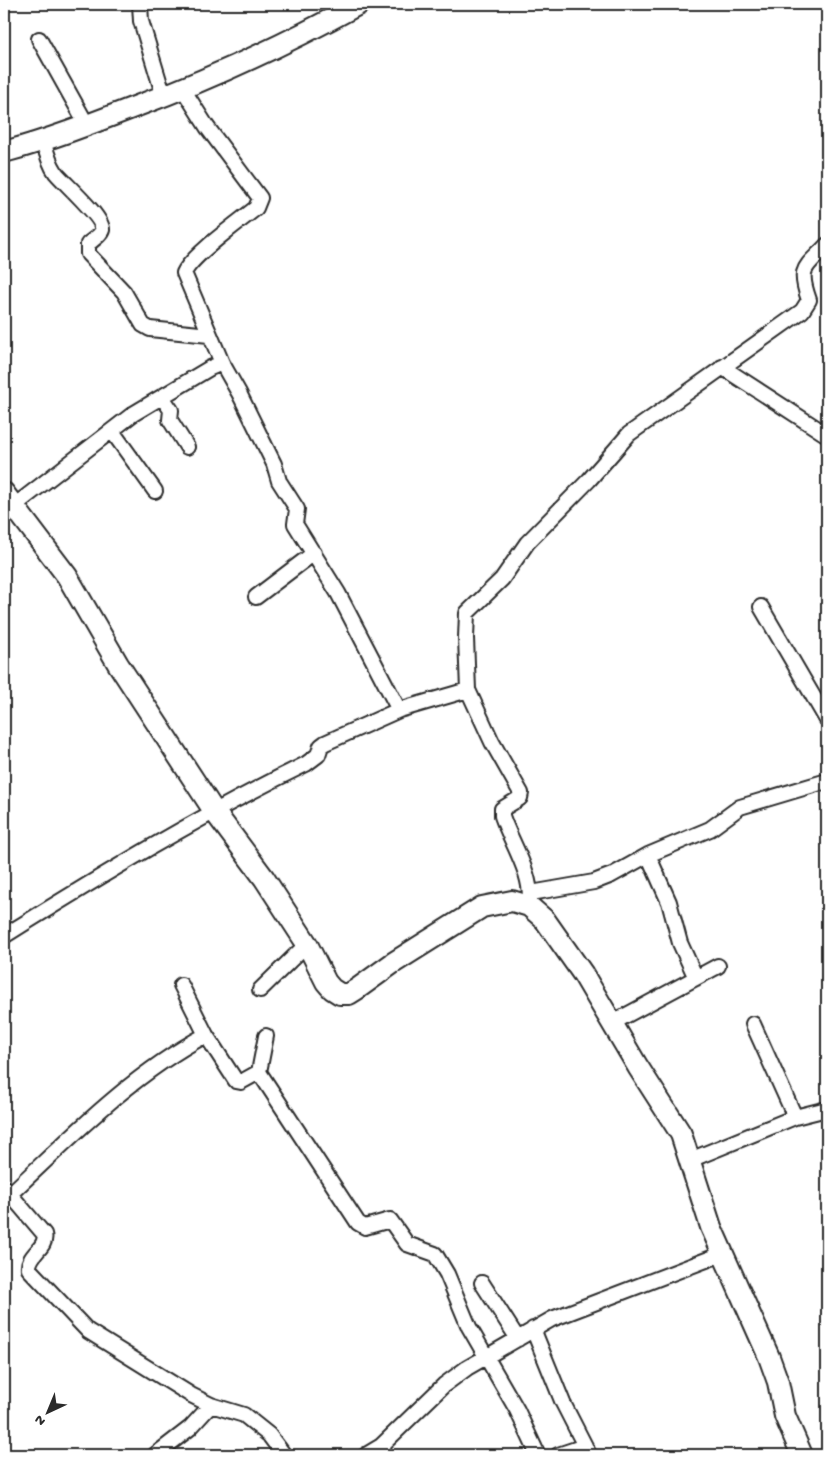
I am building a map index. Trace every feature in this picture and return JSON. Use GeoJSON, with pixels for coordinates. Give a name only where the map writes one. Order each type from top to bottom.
{"type":"FeatureCollection","features":[{"type":"Feature","properties":{"kind":"street"},"geometry":{"type":"LineString","coordinates":[[140,4],[141,21],[164,97]]}},
{"type":"Feature","properties":{"kind":"street"},"geometry":{"type":"LineString","coordinates":[[4,152],[164,97],[304,33],[359,4]]}},
{"type":"Feature","properties":{"kind":"street"},"geometry":{"type":"LineString","coordinates":[[39,39],[87,125]]}},
{"type":"Feature","properties":{"kind":"street"},"geometry":{"type":"LineString","coordinates":[[183,89],[206,127],[260,198],[256,208],[207,249],[186,268],[184,273],[222,363],[239,392],[274,464],[281,486],[297,508],[295,524],[338,593],[399,710]]}},
{"type":"Feature","properties":{"kind":"street"},"geometry":{"type":"LineString","coordinates":[[43,140],[48,158],[55,171],[94,213],[102,228],[101,232],[88,244],[88,254],[124,292],[143,325],[150,329],[210,335]]}},
{"type":"Feature","properties":{"kind":"street"},"geometry":{"type":"LineString","coordinates":[[802,1455],[785,1416],[778,1382],[769,1357],[722,1254],[696,1183],[681,1134],[583,974],[530,900],[527,877],[502,816],[502,809],[520,798],[521,793],[492,742],[468,690],[466,620],[467,613],[502,579],[527,543],[629,434],[808,306],[809,300],[802,276],[804,268],[827,244]]}},
{"type":"Feature","properties":{"kind":"street"},"geometry":{"type":"LineString","coordinates":[[222,363],[133,414],[112,431],[9,499],[67,576],[118,664],[214,811],[264,878],[307,944],[326,982],[340,994],[349,994],[482,907],[512,901],[530,900],[594,882],[612,875],[648,855],[710,828],[740,807],[827,780]]}},
{"type":"Feature","properties":{"kind":"street"},"geometry":{"type":"LineString","coordinates":[[722,367],[827,435]]}},
{"type":"Feature","properties":{"kind":"street"},"geometry":{"type":"LineString","coordinates":[[162,397],[171,410],[170,420],[187,447]]}},
{"type":"Feature","properties":{"kind":"street"},"geometry":{"type":"LineString","coordinates":[[112,431],[155,491]]}},
{"type":"Feature","properties":{"kind":"street"},"geometry":{"type":"LineString","coordinates":[[256,597],[314,553]]}},
{"type":"Feature","properties":{"kind":"street"},"geometry":{"type":"LineString","coordinates":[[761,608],[827,720]]}},
{"type":"Feature","properties":{"kind":"street"},"geometry":{"type":"LineString","coordinates":[[4,936],[88,884],[214,811],[306,764],[318,756],[321,746],[399,710],[468,690]]}},
{"type":"Feature","properties":{"kind":"street"},"geometry":{"type":"LineString","coordinates":[[648,855],[670,902],[682,948],[696,978]]}},
{"type":"Feature","properties":{"kind":"street"},"geometry":{"type":"LineString","coordinates":[[260,990],[307,944]]}},
{"type":"Feature","properties":{"kind":"street"},"geometry":{"type":"LineString","coordinates":[[612,1023],[718,966]]}},
{"type":"Feature","properties":{"kind":"street"},"geometry":{"type":"LineString","coordinates":[[181,985],[206,1035],[238,1082],[259,1072]]}},
{"type":"Feature","properties":{"kind":"street"},"geometry":{"type":"LineString","coordinates":[[753,1024],[796,1117]]}},
{"type":"Feature","properties":{"kind":"street"},"geometry":{"type":"LineString","coordinates":[[206,1035],[172,1053],[154,1067],[7,1191],[44,1234],[44,1243],[30,1259],[29,1269],[88,1331],[191,1395],[210,1405],[244,1415],[269,1435],[284,1455]]}},
{"type":"Feature","properties":{"kind":"street"},"geometry":{"type":"LineString","coordinates":[[266,1036],[259,1072],[358,1223],[365,1227],[390,1220],[407,1244],[435,1254],[447,1274],[469,1327],[517,1410],[538,1455]]}},
{"type":"Feature","properties":{"kind":"street"},"geometry":{"type":"LineString","coordinates":[[690,1160],[796,1117],[827,1109]]}},
{"type":"Feature","properties":{"kind":"street"},"geometry":{"type":"LineString","coordinates":[[366,1455],[386,1440],[444,1385],[487,1356],[533,1329],[552,1319],[722,1254]]}},
{"type":"Feature","properties":{"kind":"street"},"geometry":{"type":"LineString","coordinates":[[482,1283],[518,1339]]}},
{"type":"Feature","properties":{"kind":"street"},"geometry":{"type":"LineString","coordinates":[[533,1329],[563,1403],[587,1451],[558,1455]]}},
{"type":"Feature","properties":{"kind":"street"},"geometry":{"type":"LineString","coordinates":[[155,1455],[190,1428],[210,1405]]}}]}
